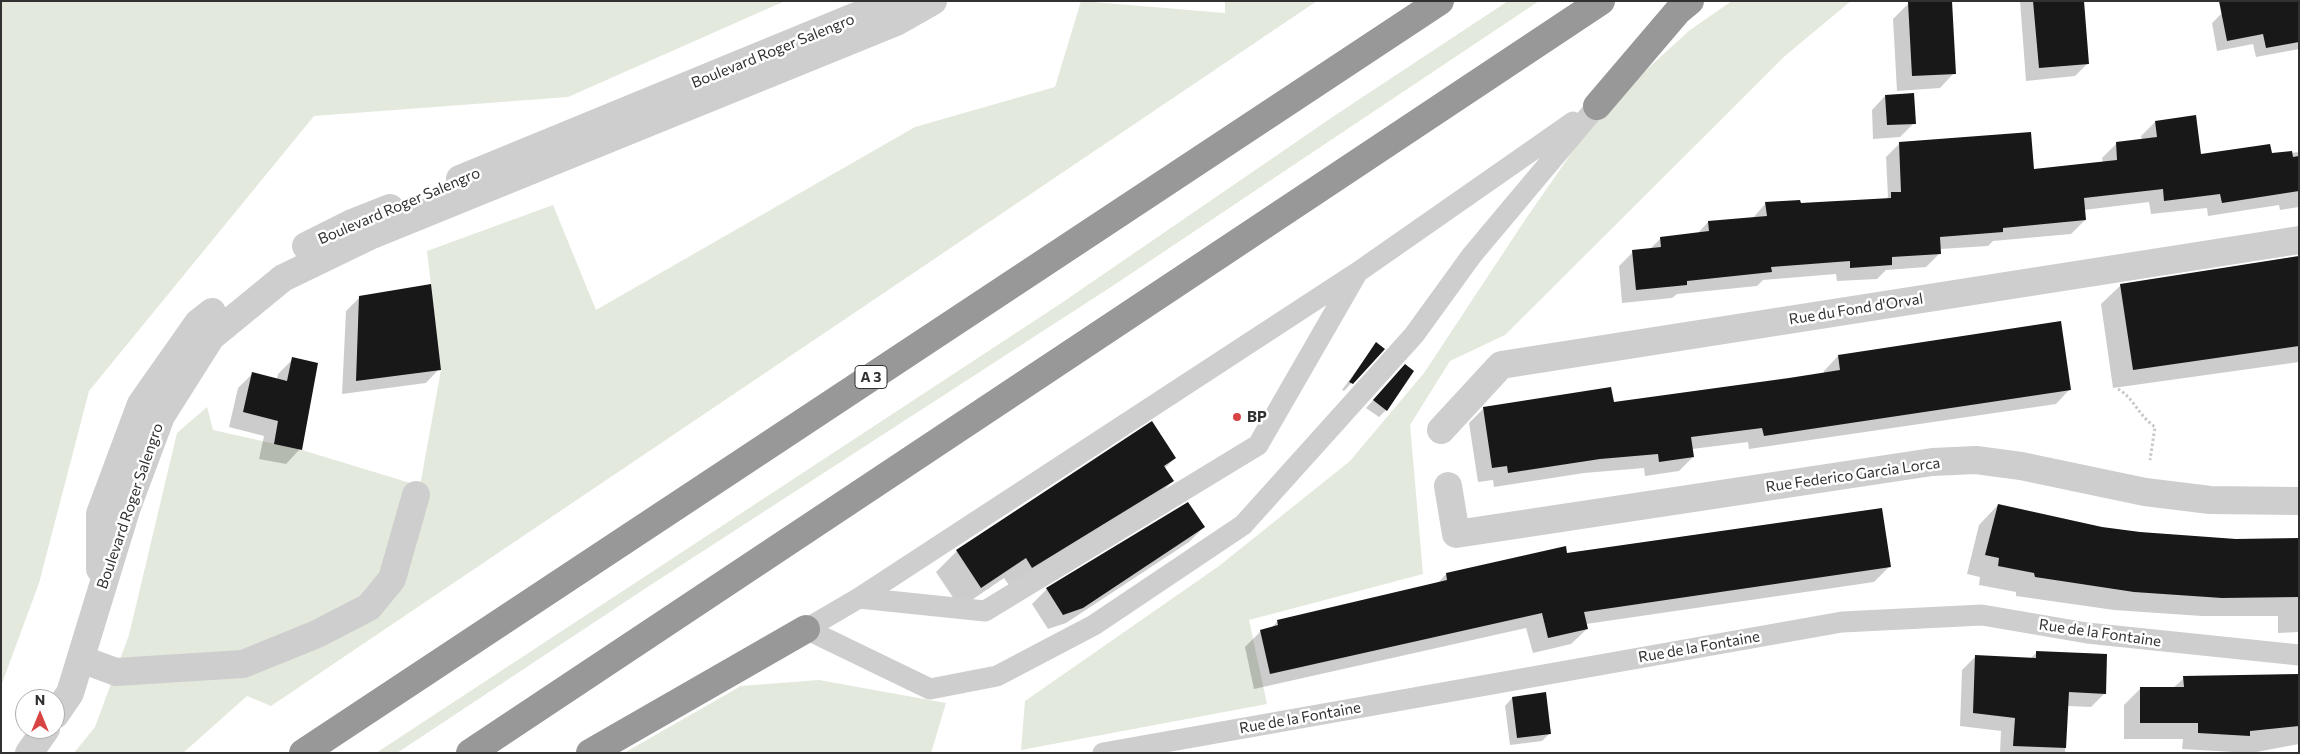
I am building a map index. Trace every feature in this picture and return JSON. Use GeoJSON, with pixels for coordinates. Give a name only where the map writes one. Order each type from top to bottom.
{"type":"FeatureCollection","features":[{"type":"Feature","properties":{"kind":"highway","name":"A 3"},"geometry":{"type":"LineString","coordinates":[[302,753],[1440,1]]}},
{"type":"Feature","properties":{"kind":"highway"},"geometry":{"type":"LineString","coordinates":[[470,753],[1601,1]]}},
{"type":"Feature","properties":{"kind":"highway"},"geometry":{"type":"LineString","coordinates":[[1597,106],[1678,10],[1690,1]]}},
{"type":"Feature","properties":{"kind":"highway"},"geometry":{"type":"LineString","coordinates":[[590,753],[806,629]]}},
{"type":"Feature","properties":{"kind":"street","name":"Boulevard Roger Salengro"},"geometry":{"type":"LineString","coordinates":[[65,700],[70,693],[127,507],[161,416],[210,337],[283,278],[372,235],[896,22],[909,4]]}},
{"type":"Feature","properties":{"kind":"street","name":"Rue du Fond d'Orval"},"geometry":{"type":"LineString","coordinates":[[1441,430],[1501,365],[2299,240]]}},
{"type":"Feature","properties":{"kind":"street","name":"Rue Federico Garcia Lorca"},"geometry":{"type":"LineString","coordinates":[[1448,486],[1456,534],[1932,462],[1976,460],[2021,466],[2145,492],[2210,500],[2299,501]]}},
{"type":"Feature","properties":{"kind":"street"},"geometry":{"type":"LineString","coordinates":[[80,658],[116,672],[243,664],[317,634],[369,607],[392,579],[416,495]]}},
{"type":"Feature","properties":{"kind":"street"},"geometry":{"type":"LineString","coordinates":[[29,753],[39,739]]}},
{"type":"Feature","properties":{"kind":"lane"},"geometry":{"type":"LineString","coordinates":[[806,629],[859,598],[1358,272],[1597,106]]}},
{"type":"Feature","properties":{"kind":"lane"},"geometry":{"type":"LineString","coordinates":[[806,629],[930,689],[997,676],[1094,625],[1243,525],[1414,334],[1472,255],[1597,106]]}},
{"type":"Feature","properties":{"kind":"lane"},"geometry":{"type":"LineString","coordinates":[[859,598],[985,611],[1258,445],[1358,272]]}},
{"type":"Feature","properties":{"kind":"lane","name":"Rue de la Fontaine"},"geometry":{"type":"LineString","coordinates":[[1102,753],[1842,622],[1982,615],[2087,634],[2299,655]]}},
{"type":"Feature","properties":{"kind":"path"},"geometry":{"type":"LineString","coordinates":[[2118,388],[2128,395],[2140,415],[2154,427],[2145,492]]}},
{"type":"Feature","properties":{"kind":"shaded area"},"geometry":{"type":"Polygon","coordinates":[[[1,1],[785,1],[568,97],[314,116],[89,391],[39,583],[1,686],[1,1]]]}},
{"type":"Feature","properties":{"kind":"shaded area"},"geometry":{"type":"Polygon","coordinates":[[[1081,1],[1225,13],[1225,1],[1317,1],[271,706],[247,696],[183,753],[74,753],[95,727],[129,635],[177,433],[207,407],[213,430],[302,450],[420,486],[441,370],[427,251],[553,205],[596,310],[915,127],[1055,87],[1081,1]]]}},
{"type":"Feature","properties":{"kind":"shaded area"},"geometry":{"type":"Polygon","coordinates":[[[1508,1],[1539,1],[1114,285],[646,588],[397,753],[376,753],[1060,304],[1334,116],[1508,1]]]}},
{"type":"Feature","properties":{"kind":"shaded area"},"geometry":{"type":"Polygon","coordinates":[[[1732,1],[1851,1],[1786,55],[1505,335],[1450,361],[1410,425],[1423,574],[1249,620],[1267,704],[1021,750],[1025,701],[1219,566],[1350,461],[1424,373],[1525,220],[1600,112],[1690,30],[1732,1]]]}},
{"type":"Feature","properties":{"kind":"shaded area"},"geometry":{"type":"Polygon","coordinates":[[[819,680],[946,703],[931,753],[624,753],[741,686],[819,680]]]}},
{"type":"Feature","properties":{"kind":"building"},"geometry":{"type":"Polygon","coordinates":[[[1952,1],[1956,74],[1912,76],[1908,2],[1952,1]]]}},
{"type":"Feature","properties":{"kind":"building"},"geometry":{"type":"Polygon","coordinates":[[[2033,1],[2084,1],[2089,64],[2039,68],[2033,1]]]}},
{"type":"Feature","properties":{"kind":"building"},"geometry":{"type":"Polygon","coordinates":[[[2219,1],[2299,1],[2299,42],[2266,48],[2263,34],[2227,41],[2219,1]]]}},
{"type":"Feature","properties":{"kind":"building"},"geometry":{"type":"Polygon","coordinates":[[[1914,93],[1916,124],[1887,125],[1885,95],[1914,93]]]}},
{"type":"Feature","properties":{"kind":"building"},"geometry":{"type":"Polygon","coordinates":[[[2196,115],[2201,154],[2270,144],[2272,153],[2292,151],[2293,157],[2299,156],[2299,191],[2222,203],[2220,194],[2164,201],[2163,189],[2084,198],[2086,220],[2003,228],[2003,232],[1940,237],[1941,254],[1892,257],[1892,265],[1850,268],[1850,261],[1771,267],[1772,272],[1687,281],[1687,285],[1636,290],[1632,250],[1661,247],[1660,237],[1709,231],[1708,221],[1767,216],[1765,202],[1800,200],[1801,203],[1891,198],[1891,192],[1901,192],[1899,142],[2031,132],[2034,169],[2117,160],[2116,142],[2157,137],[2155,121],[2196,115]]]}},
{"type":"Feature","properties":{"kind":"building"},"geometry":{"type":"Polygon","coordinates":[[[2299,256],[2299,346],[2133,370],[2120,284],[2299,256]]]}},
{"type":"Feature","properties":{"kind":"building"},"geometry":{"type":"Polygon","coordinates":[[[431,284],[441,370],[356,381],[359,296],[431,284]]]}},
{"type":"Feature","properties":{"kind":"building"},"geometry":{"type":"Polygon","coordinates":[[[2061,321],[2071,390],[1764,436],[1762,428],[1691,437],[1694,457],[1659,462],[1658,454],[1600,459],[1508,473],[1507,466],[1492,468],[1483,407],[1611,387],[1614,402],[1789,378],[1840,370],[1838,355],[2061,321]]]}},
{"type":"Feature","properties":{"kind":"building"},"geometry":{"type":"Polygon","coordinates":[[[1376,342],[1385,349],[1353,384],[1349,382],[1376,342]]]}},
{"type":"Feature","properties":{"kind":"building"},"geometry":{"type":"Polygon","coordinates":[[[292,357],[318,363],[302,450],[274,444],[278,421],[243,412],[252,372],[287,381],[292,357]]]}},
{"type":"Feature","properties":{"kind":"building"},"geometry":{"type":"Polygon","coordinates":[[[1405,364],[1414,371],[1387,411],[1373,400],[1405,364]]]}},
{"type":"Feature","properties":{"kind":"building"},"geometry":{"type":"Polygon","coordinates":[[[1152,421],[1176,458],[1164,466],[1174,481],[1032,568],[1026,558],[981,588],[956,550],[1152,421]]]}},
{"type":"Feature","properties":{"kind":"building"},"geometry":{"type":"Polygon","coordinates":[[[1188,502],[1205,527],[1083,608],[1063,615],[1046,588],[1188,502]]]}},
{"type":"Feature","properties":{"kind":"building"},"geometry":{"type":"Polygon","coordinates":[[[1998,504],[2102,527],[2140,532],[2236,539],[2299,538],[2299,597],[2222,598],[2134,592],[2035,577],[2034,573],[1998,566],[1999,558],[1985,555],[1998,504]]]}},
{"type":"Feature","properties":{"kind":"building"},"geometry":{"type":"Polygon","coordinates":[[[1882,508],[1891,567],[1584,612],[1588,629],[1548,638],[1542,613],[1270,674],[1260,630],[1278,625],[1277,620],[1447,580],[1446,573],[1566,546],[1567,553],[1882,508]]]}},
{"type":"Feature","properties":{"kind":"building"},"geometry":{"type":"Polygon","coordinates":[[[2036,651],[2107,654],[2106,694],[2069,692],[2066,748],[2013,746],[2015,718],[1973,713],[1975,655],[2036,658],[2036,651]]]}},
{"type":"Feature","properties":{"kind":"building"},"geometry":{"type":"Polygon","coordinates":[[[2299,674],[2299,726],[2250,731],[2250,736],[2198,733],[2198,723],[2140,723],[2140,687],[2184,687],[2183,676],[2299,674]]]}},
{"type":"Feature","properties":{"kind":"building"},"geometry":{"type":"Polygon","coordinates":[[[1546,692],[1551,734],[1517,738],[1512,697],[1546,692]]]}},
{"type":"Feature","properties":{"kind":"place","name":"BP"},"geometry":{"type":"Point","coordinates":[1237,417]}}]}
